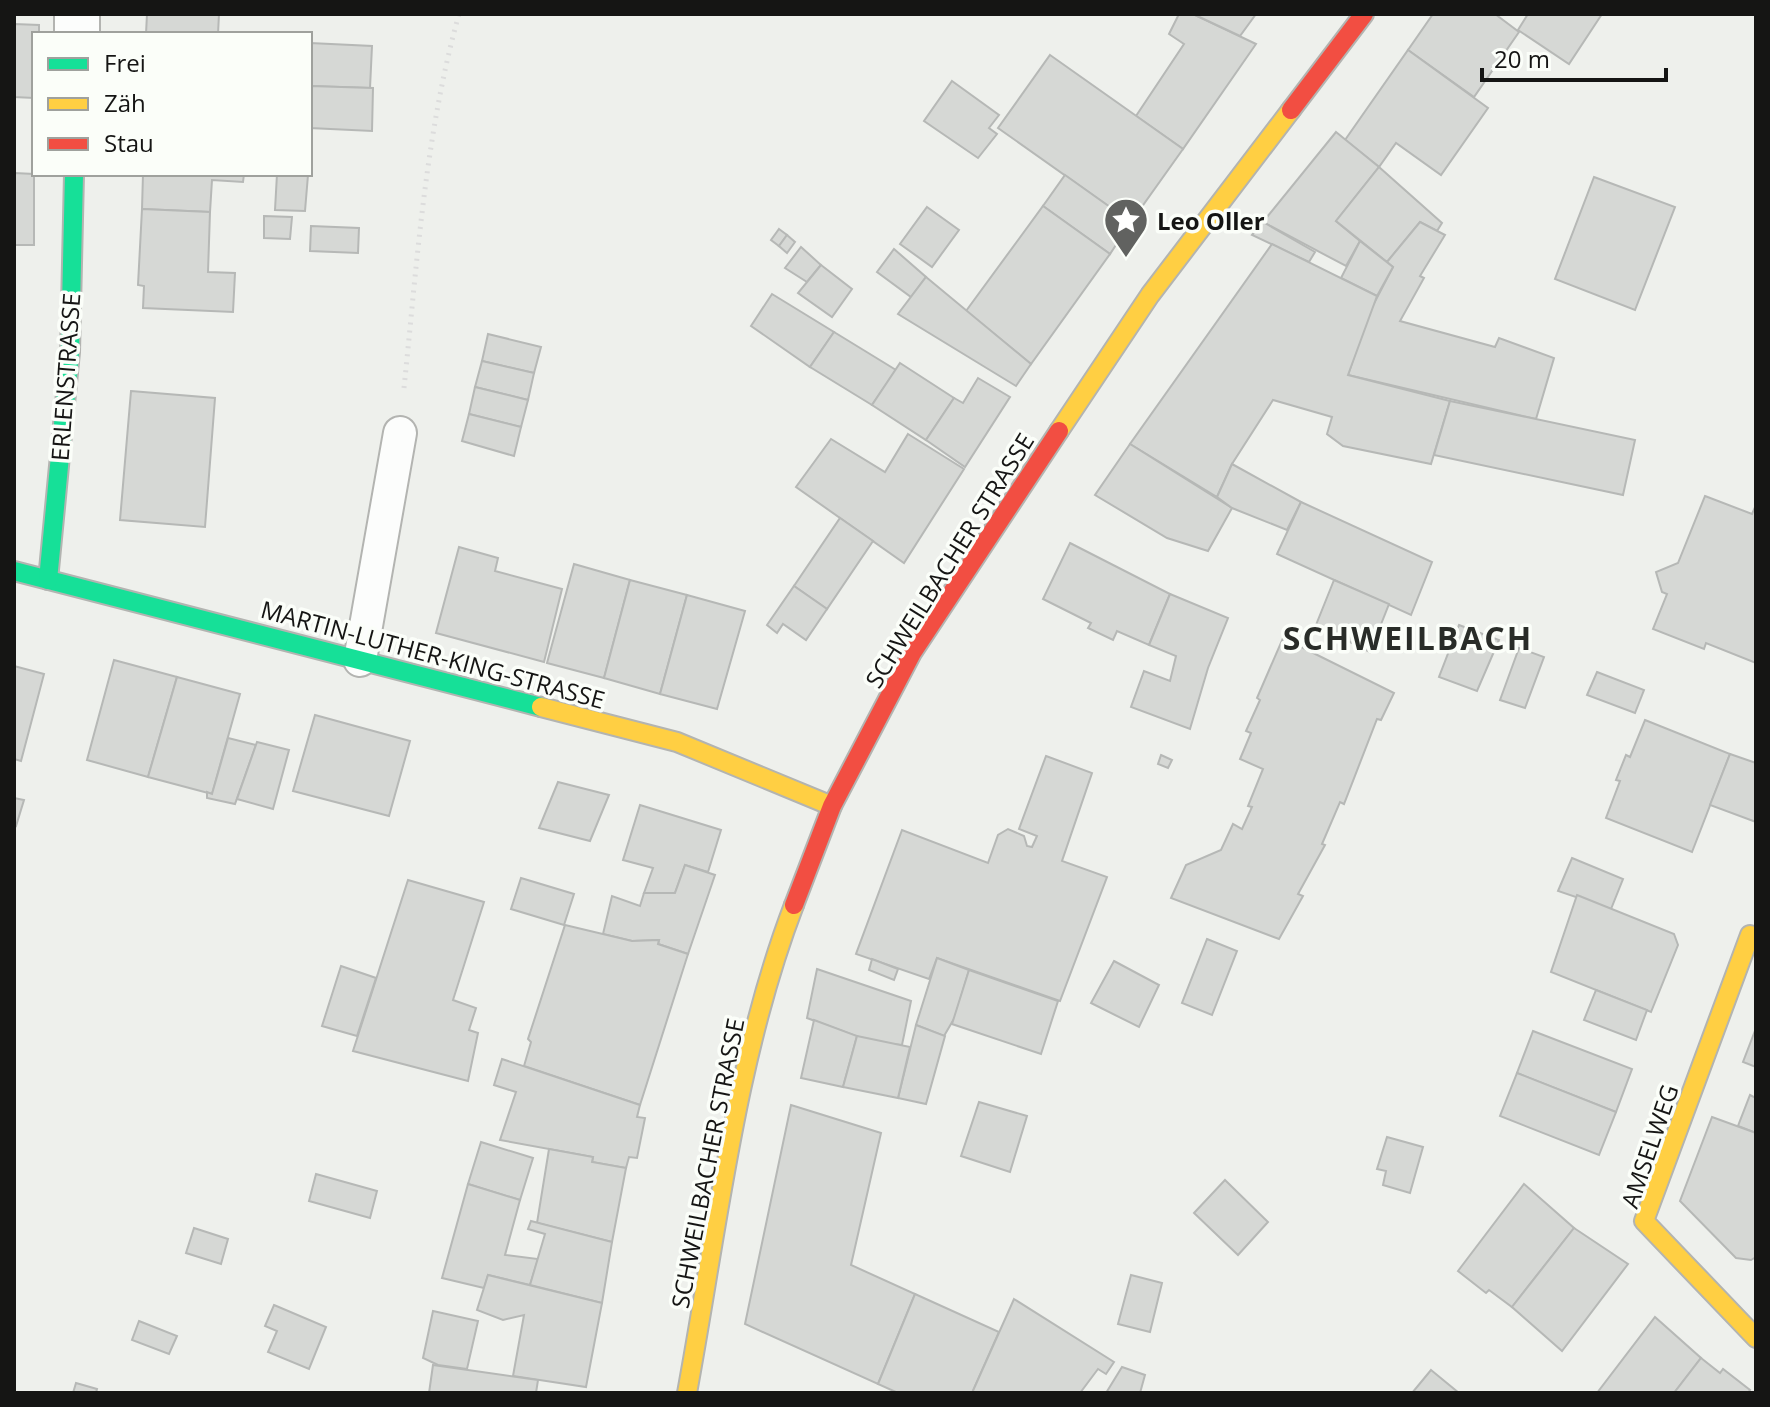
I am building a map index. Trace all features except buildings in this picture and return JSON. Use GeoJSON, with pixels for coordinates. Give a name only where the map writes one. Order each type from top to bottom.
{"type":"FeatureCollection","features":[{"type":"Feature","properties":{"kind":"street","name":"SCHWEILBACHER STRASSE"},"geometry":{"type":"LineString","coordinates":[[687,1393],[739,1107],[776,953],[832,806],[912,653],[1150,295],[1364,14]]}},
{"type":"Feature","properties":{"kind":"street","name":"ERLENSTRASSE"},"geometry":{"type":"LineString","coordinates":[[48,580],[70,352],[74,176]]}},
{"type":"Feature","properties":{"kind":"street","name":"MARTIN-LUTHER-KING-STRASSE"},"geometry":{"type":"LineString","coordinates":[[14,571],[677,742],[832,806]]}},
{"type":"Feature","properties":{"kind":"street","name":"AMSELWEG"},"geometry":{"type":"LineString","coordinates":[[1750,935],[1644,1221],[1756,1338]]}},
{"type":"Feature","properties":{"kind":"lane"},"geometry":{"type":"LineString","coordinates":[[360,660],[400,433]]}},
{"type":"Feature","properties":{"kind":"path"},"geometry":{"type":"LineString","coordinates":[[400,433],[418,253],[441,85],[459,14]]}},
{"type":"Feature","properties":{"kind":"traffic: fast"},"geometry":{"type":"LineString","coordinates":[[48,580],[70,352],[74,176]]}},
{"type":"Feature","properties":{"kind":"traffic: fast"},"geometry":{"type":"LineString","coordinates":[[14,571],[541,707]]}},
{"type":"Feature","properties":{"kind":"traffic: slow"},"geometry":{"type":"LineString","coordinates":[[1059,431],[1150,295],[1291,110]]}},
{"type":"Feature","properties":{"kind":"traffic: slow"},"geometry":{"type":"LineString","coordinates":[[541,707],[677,742],[832,806]]}},
{"type":"Feature","properties":{"kind":"traffic: slow"},"geometry":{"type":"LineString","coordinates":[[687,1393],[742,1084],[774,964],[794,905]]}},
{"type":"Feature","properties":{"kind":"traffic: slow"},"geometry":{"type":"LineString","coordinates":[[1750,935],[1644,1221],[1756,1338]]}},
{"type":"Feature","properties":{"kind":"traffic: jam"},"geometry":{"type":"LineString","coordinates":[[1291,110],[1364,14]]}},
{"type":"Feature","properties":{"kind":"traffic: jam"},"geometry":{"type":"LineString","coordinates":[[794,905],[832,806],[912,653],[1059,431]]}},
{"type":"Feature","properties":{"kind":"place","name":"Leo Oller"},"geometry":{"type":"Point","coordinates":[1126,259]}},
{"type":"Feature","properties":{"kind":"district","name":"SCHWEILBACH"},"geometry":{"type":"Point","coordinates":[1408,637]}}]}
